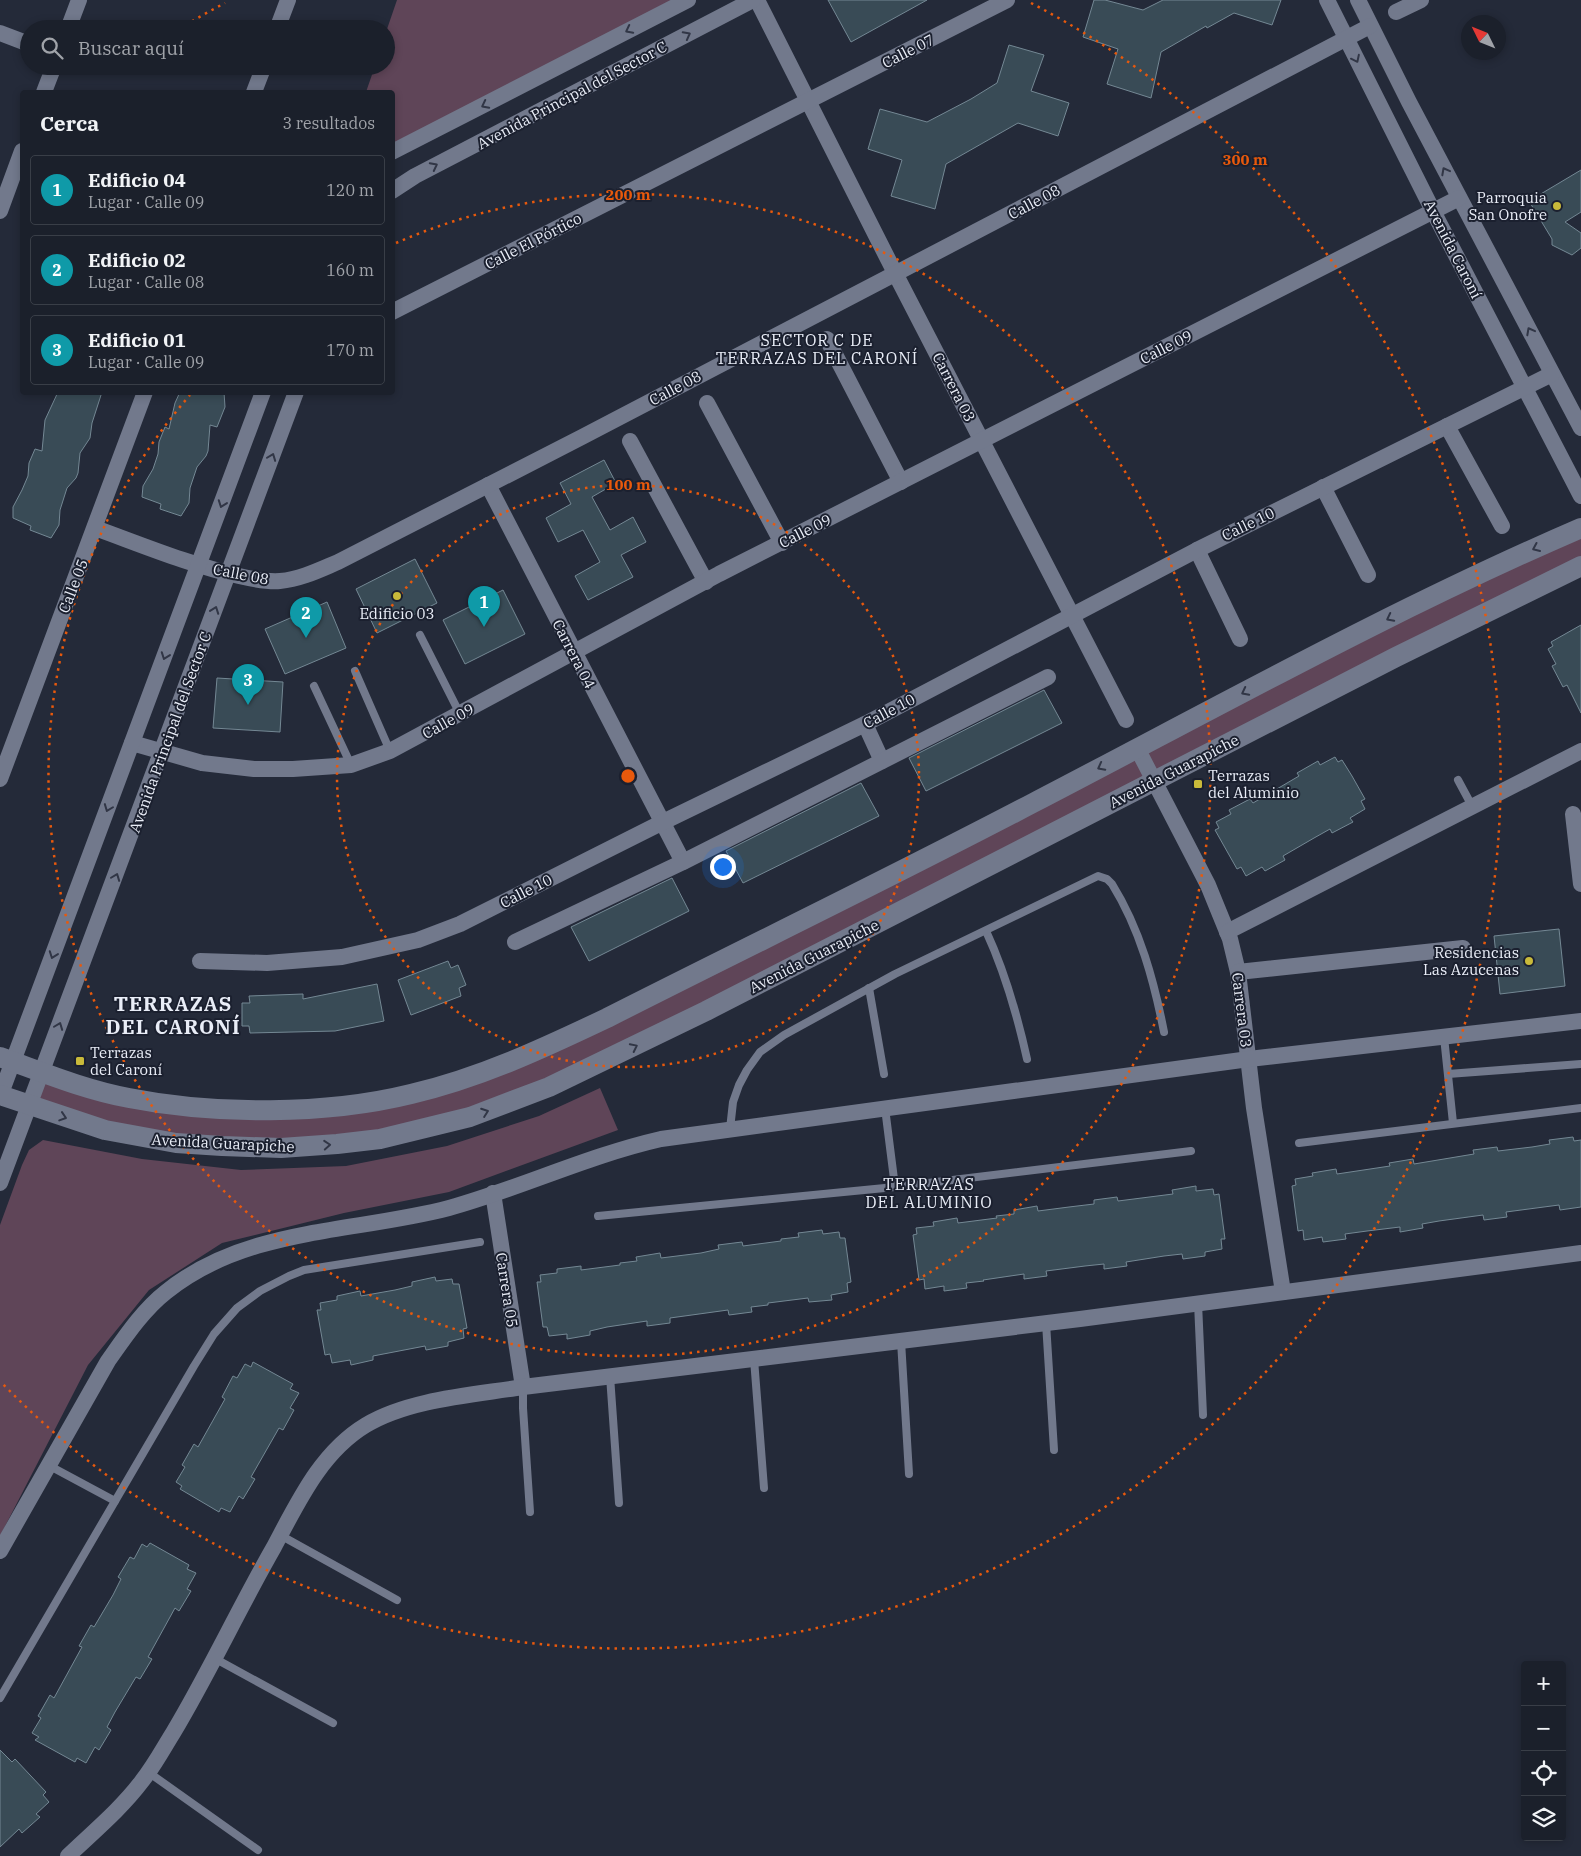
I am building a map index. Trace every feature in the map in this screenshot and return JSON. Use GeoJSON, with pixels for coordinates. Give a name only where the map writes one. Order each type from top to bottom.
{"type":"FeatureCollection","features":[{"type":"Feature","properties":{"kind":"street"},"geometry":{"type":"LineString","coordinates":[[71,20],[79,0]]}},
{"type":"Feature","properties":{"kind":"street"},"geometry":{"type":"LineString","coordinates":[[280,20],[288,0]]}},
{"type":"Feature","properties":{"kind":"street","name":"Avenida Principal del Sector C"},"geometry":{"type":"LineString","coordinates":[[395,150],[688,0]]}},
{"type":"Feature","properties":{"kind":"street","name":"Avenida Principal del Sector C"},"geometry":{"type":"LineString","coordinates":[[395,189],[415,176],[755,0]]}},
{"type":"Feature","properties":{"kind":"street","name":"Carrera 03"},"geometry":{"type":"LineString","coordinates":[[755,0],[1126,720]]}},
{"type":"Feature","properties":{"kind":"street","name":"Calle 07"},"geometry":{"type":"LineString","coordinates":[[808,102],[1007,0]]}},
{"type":"Feature","properties":{"kind":"street","name":"Avenida Caroní"},"geometry":{"type":"LineString","coordinates":[[1326,0],[1581,496]]}},
{"type":"Feature","properties":{"kind":"street","name":"Avenida Caroní"},"geometry":{"type":"LineString","coordinates":[[1358,0],[1459,198],[1581,428]]}},
{"type":"Feature","properties":{"kind":"street"},"geometry":{"type":"LineString","coordinates":[[1396,12],[1421,0]]}},
{"type":"Feature","properties":{"kind":"street","name":"Calle 08"},"geometry":{"type":"LineString","coordinates":[[95,528],[229,574],[258,580],[279,581],[300,578],[338,562],[488,485],[1370,26]]}},
{"type":"Feature","properties":{"kind":"street"},"geometry":{"type":"LineString","coordinates":[[0,33],[20,41]]}},
{"type":"Feature","properties":{"kind":"street"},"geometry":{"type":"LineString","coordinates":[[45,90],[51,75]]}},
{"type":"Feature","properties":{"kind":"street"},"geometry":{"type":"LineString","coordinates":[[255,90],[261,75]]}},
{"type":"Feature","properties":{"kind":"street","name":"Calle El Pórtico"},"geometry":{"type":"LineString","coordinates":[[395,310],[808,102]]}},
{"type":"Feature","properties":{"kind":"street"},"geometry":{"type":"LineString","coordinates":[[0,211],[20,156]]}},
{"type":"Feature","properties":{"kind":"street","name":"Calle 09"},"geometry":{"type":"LineString","coordinates":[[132,743],[202,763],[254,769],[351,766],[390,751],[706,582],[981,440],[1459,198]]}},
{"type":"Feature","properties":{"kind":"street"},"geometry":{"type":"LineString","coordinates":[[827,339],[901,482]]}},
{"type":"Feature","properties":{"kind":"street","name":"Calle 10"},"geometry":{"type":"LineString","coordinates":[[200,961],[267,963],[342,957],[418,940],[460,924],[661,823],[865,724],[1197,550],[1552,374]]}},
{"type":"Feature","properties":{"kind":"street","name":"Calle 05"},"geometry":{"type":"LineString","coordinates":[[0,779],[144,395]]}},
{"type":"Feature","properties":{"kind":"street","name":"Avenida Principal del Sector C"},"geometry":{"type":"LineString","coordinates":[[0,1095],[7,1059],[132,743],[262,395]]}},
{"type":"Feature","properties":{"kind":"street","name":"Avenida Principal del Sector C"},"geometry":{"type":"LineString","coordinates":[[0,1182],[295,395]]}},
{"type":"Feature","properties":{"kind":"street"},"geometry":{"type":"LineString","coordinates":[[707,403],[782,543]]}},
{"type":"Feature","properties":{"kind":"street"},"geometry":{"type":"LineString","coordinates":[[1447,426],[1502,526]]}},
{"type":"Feature","properties":{"kind":"street"},"geometry":{"type":"LineString","coordinates":[[630,441],[706,582]]}},
{"type":"Feature","properties":{"kind":"street","name":"Carrera 04"},"geometry":{"type":"LineString","coordinates":[[488,485],[682,862]]}},
{"type":"Feature","properties":{"kind":"street"},"geometry":{"type":"LineString","coordinates":[[1323,487],[1368,575]]}},
{"type":"Feature","properties":{"kind":"street"},"geometry":{"type":"LineString","coordinates":[[7,1059],[41,1072],[129,1098],[193,1107],[239,1109],[319,1108],[364,1103],[410,1095],[495,1068],[546,1048],[608,1018],[1022,809],[1414,606],[1581,528]]}},
{"type":"Feature","properties":{"kind":"street"},"geometry":{"type":"LineString","coordinates":[[1197,550],[1240,639]]}},
{"type":"Feature","properties":{"kind":"street","name":"Avenida Guarapiche"},"geometry":{"type":"LineString","coordinates":[[0,1095],[106,1130],[142,1138],[176,1143],[281,1148],[380,1139],[470,1117],[549,1087],[697,1016],[1396,657],[1581,566]]}},
{"type":"Feature","properties":{"kind":"street"},"geometry":{"type":"LineString","coordinates":[[516,942],[682,862],[1048,677]]}},
{"type":"Feature","properties":{"kind":"street"},"geometry":{"type":"LineString","coordinates":[[865,724],[882,761]]}},
{"type":"Feature","properties":{"kind":"street","name":"Carrera 03"},"geometry":{"type":"LineString","coordinates":[[1137,748],[1208,885],[1227,932],[1238,972],[1254,1108],[1283,1292]]}},
{"type":"Feature","properties":{"kind":"street"},"geometry":{"type":"LineString","coordinates":[[1227,932],[1581,751]]}},
{"type":"Feature","properties":{"kind":"street"},"geometry":{"type":"LineString","coordinates":[[1573,814],[1581,884]]}},
{"type":"Feature","properties":{"kind":"street"},"geometry":{"type":"LineString","coordinates":[[1238,972],[1463,948]]}},
{"type":"Feature","properties":{"kind":"street"},"geometry":{"type":"LineString","coordinates":[[0,1551],[80,1408],[122,1341],[164,1293],[187,1276],[212,1262],[244,1249],[287,1237],[417,1216],[451,1207],[595,1157],[634,1145],[670,1138],[1249,1060],[1581,1021]]}},
{"type":"Feature","properties":{"kind":"street","name":"Carrera 05"},"geometry":{"type":"LineString","coordinates":[[492,1193],[524,1388]]}},
{"type":"Feature","properties":{"kind":"street"},"geometry":{"type":"LineString","coordinates":[[71,1855],[122,1804],[148,1772],[173,1732],[302,1495],[319,1469],[349,1436],[367,1424],[394,1411],[421,1404],[610,1376],[1046,1323],[1581,1253]]}},
{"type":"Feature","properties":{"kind":"lane"},"geometry":{"type":"LineString","coordinates":[[420,635],[460,714]]}},
{"type":"Feature","properties":{"kind":"lane"},"geometry":{"type":"LineString","coordinates":[[354,671],[390,751]]}},
{"type":"Feature","properties":{"kind":"lane"},"geometry":{"type":"LineString","coordinates":[[314,686],[351,766]]}},
{"type":"Feature","properties":{"kind":"lane"},"geometry":{"type":"LineString","coordinates":[[1458,780],[1472,806]]}},
{"type":"Feature","properties":{"kind":"lane"},"geometry":{"type":"LineString","coordinates":[[730,1129],[733,1102],[747,1070],[760,1052],[784,1035],[869,988],[1098,876],[1107,879],[1116,891],[1138,937],[1156,992],[1164,1032]]}},
{"type":"Feature","properties":{"kind":"lane"},"geometry":{"type":"LineString","coordinates":[[986,931],[1001,964],[1016,1012],[1027,1059]]}},
{"type":"Feature","properties":{"kind":"lane"},"geometry":{"type":"LineString","coordinates":[[869,988],[884,1074]]}},
{"type":"Feature","properties":{"kind":"lane"},"geometry":{"type":"LineString","coordinates":[[1444,1037],[1453,1123]]}},
{"type":"Feature","properties":{"kind":"lane"},"geometry":{"type":"LineString","coordinates":[[1448,1074],[1581,1064]]}},
{"type":"Feature","properties":{"kind":"lane"},"geometry":{"type":"LineString","coordinates":[[885,1108],[895,1187]]}},
{"type":"Feature","properties":{"kind":"lane"},"geometry":{"type":"LineString","coordinates":[[1299,1143],[1581,1108]]}},
{"type":"Feature","properties":{"kind":"lane"},"geometry":{"type":"LineString","coordinates":[[598,1216],[895,1187],[1191,1151]]}},
{"type":"Feature","properties":{"kind":"lane"},"geometry":{"type":"LineString","coordinates":[[0,1698],[214,1334],[228,1317],[246,1300],[275,1283],[304,1270],[480,1242]]}},
{"type":"Feature","properties":{"kind":"lane"},"geometry":{"type":"LineString","coordinates":[[1198,1303],[1203,1415]]}},
{"type":"Feature","properties":{"kind":"lane"},"geometry":{"type":"LineString","coordinates":[[1046,1323],[1054,1450]]}},
{"type":"Feature","properties":{"kind":"lane"},"geometry":{"type":"LineString","coordinates":[[901,1341],[909,1474]]}},
{"type":"Feature","properties":{"kind":"lane"},"geometry":{"type":"LineString","coordinates":[[754,1358],[764,1488]]}},
{"type":"Feature","properties":{"kind":"lane"},"geometry":{"type":"LineString","coordinates":[[610,1376],[618,1503]]}},
{"type":"Feature","properties":{"kind":"lane"},"geometry":{"type":"LineString","coordinates":[[524,1388],[523,1408],[530,1512]]}},
{"type":"Feature","properties":{"kind":"lane"},"geometry":{"type":"LineString","coordinates":[[48,1465],[115,1501]]}},
{"type":"Feature","properties":{"kind":"lane"},"geometry":{"type":"LineString","coordinates":[[280,1535],[396,1600]]}},
{"type":"Feature","properties":{"kind":"lane"},"geometry":{"type":"LineString","coordinates":[[214,1658],[333,1723]]}},
{"type":"Feature","properties":{"kind":"lane"},"geometry":{"type":"LineString","coordinates":[[148,1772],[258,1850]]}},
{"type":"Feature","properties":{"kind":"shaded area"},"geometry":{"type":"Polygon","coordinates":[[[397,0],[688,0],[395,151],[395,90],[367,90],[372,75],[395,75],[395,20],[390,20],[397,0]]]}},
{"type":"Feature","properties":{"kind":"shaded area"},"geometry":{"type":"Polygon","coordinates":[[[1581,528],[1581,566],[706,1011],[426,1129],[222,1146],[28,1105],[41,1072],[99,1091],[319,1108],[495,1068],[1581,528]]]}},
{"type":"Feature","properties":{"kind":"shaded area"},"geometry":{"type":"Polygon","coordinates":[[[600,1088],[618,1130],[449,1192],[344,1213],[222,1243],[149,1290],[88,1365],[0,1536],[0,1225],[29,1150],[43,1140],[142,1159],[241,1170],[346,1166],[447,1146],[539,1116],[600,1088]]]}},
{"type":"Feature","properties":{"kind":"building"},"geometry":{"type":"Polygon","coordinates":[[[828,0],[927,0],[851,42],[828,0]]]}},
{"type":"Feature","properties":{"kind":"building"},"geometry":{"type":"Polygon","coordinates":[[[1094,0],[1105,0],[1143,10],[1163,0],[1281,0],[1272,25],[1234,13],[1207,28],[1206,26],[1161,52],[1151,98],[1107,84],[1118,49],[1083,37],[1094,0]]]}},
{"type":"Feature","properties":{"kind":"building"},"geometry":{"type":"Polygon","coordinates":[[[1009,45],[1044,55],[1031,91],[1069,103],[1058,136],[1018,123],[946,164],[935,209],[891,196],[902,160],[868,149],[880,109],[927,122],[997,83],[1009,45]]]}},
{"type":"Feature","properties":{"kind":"building","name":"Parroquia San Onofre"},"geometry":{"type":"Polygon","coordinates":[[[1581,170],[1581,212],[1565,222],[1581,233],[1581,248],[1572,255],[1552,245],[1552,239],[1529,201],[1581,170]]]}},
{"type":"Feature","properties":{"kind":"building"},"geometry":{"type":"Polygon","coordinates":[[[57,395],[101,395],[92,423],[90,438],[80,453],[78,473],[67,488],[60,510],[59,525],[51,538],[30,530],[31,526],[13,518],[13,507],[28,476],[29,463],[35,449],[42,451],[45,420],[57,395]]]}},
{"type":"Feature","properties":{"kind":"building"},"geometry":{"type":"Polygon","coordinates":[[[179,395],[224,395],[225,407],[217,427],[210,425],[208,451],[197,467],[190,488],[189,503],[181,516],[160,509],[161,504],[142,497],[143,486],[153,469],[158,454],[159,442],[165,427],[169,429],[179,395]]]}},
{"type":"Feature","properties":{"kind":"building"},"geometry":{"type":"Polygon","coordinates":[[[604,460],[616,483],[592,497],[610,530],[633,517],[646,542],[621,555],[633,577],[588,600],[575,576],[600,562],[583,530],[558,542],[546,518],[571,504],[560,483],[604,460]]]}},
{"type":"Feature","properties":{"kind":"building","name":"Edificio 03"},"geometry":{"type":"Polygon","coordinates":[[[415,559],[437,603],[377,633],[356,589],[415,559]]]}},
{"type":"Feature","properties":{"kind":"building"},"geometry":{"type":"Polygon","coordinates":[[[503,590],[525,634],[465,664],[443,620],[503,590]]]}},
{"type":"Feature","properties":{"kind":"building"},"geometry":{"type":"Polygon","coordinates":[[[327,602],[346,648],[285,674],[265,629],[327,602]]]}},
{"type":"Feature","properties":{"kind":"building"},"geometry":{"type":"Polygon","coordinates":[[[1581,625],[1581,713],[1567,685],[1563,687],[1552,666],[1556,664],[1548,649],[1553,646],[1551,642],[1581,625]]]}},
{"type":"Feature","properties":{"kind":"building"},"geometry":{"type":"Polygon","coordinates":[[[217,678],[283,682],[280,732],[213,728],[217,678]]]}},
{"type":"Feature","properties":{"kind":"building"},"geometry":{"type":"Polygon","coordinates":[[[1044,690],[1062,723],[926,791],[909,758],[1044,690]]]}},
{"type":"Feature","properties":{"kind":"building"},"geometry":{"type":"Polygon","coordinates":[[[1335,757],[1338,762],[1342,760],[1352,776],[1365,799],[1361,801],[1365,809],[1350,818],[1353,822],[1332,833],[1330,829],[1283,856],[1285,860],[1265,871],[1262,867],[1246,876],[1241,867],[1237,869],[1215,830],[1219,828],[1216,822],[1231,814],[1229,810],[1250,799],[1253,803],[1299,776],[1297,773],[1318,761],[1320,765],[1335,757]]]}},
{"type":"Feature","properties":{"kind":"building"},"geometry":{"type":"Polygon","coordinates":[[[861,783],[879,816],[743,883],[726,851],[861,783]]]}},
{"type":"Feature","properties":{"kind":"building"},"geometry":{"type":"Polygon","coordinates":[[[672,878],[689,911],[589,961],[571,927],[672,878]]]}},
{"type":"Feature","properties":{"kind":"building","name":"Residencias Las Azucenas"},"geometry":{"type":"Polygon","coordinates":[[[1559,929],[1565,986],[1500,994],[1494,936],[1559,929]]]}},
{"type":"Feature","properties":{"kind":"building"},"geometry":{"type":"Polygon","coordinates":[[[448,961],[451,968],[458,965],[466,985],[459,988],[461,996],[411,1015],[398,980],[448,961]]]}},
{"type":"Feature","properties":{"kind":"building"},"geometry":{"type":"Polygon","coordinates":[[[377,984],[384,1021],[335,1031],[250,1033],[249,1026],[242,1026],[242,1003],[250,1003],[249,996],[303,994],[303,999],[377,984]]]}},
{"type":"Feature","properties":{"kind":"building"},"geometry":{"type":"Polygon","coordinates":[[[1573,1137],[1574,1141],[1581,1140],[1581,1207],[1560,1210],[1559,1205],[1506,1212],[1507,1217],[1484,1220],[1483,1215],[1422,1224],[1423,1228],[1400,1232],[1400,1227],[1345,1234],[1346,1239],[1323,1242],[1322,1237],[1304,1240],[1303,1230],[1298,1231],[1292,1186],[1296,1185],[1295,1179],[1313,1176],[1312,1173],[1336,1169],[1337,1174],[1390,1166],[1389,1163],[1413,1159],[1414,1164],[1474,1154],[1473,1150],[1497,1147],[1498,1151],[1532,1147],[1550,1144],[1549,1140],[1573,1137]]]}},
{"type":"Feature","properties":{"kind":"building"},"geometry":{"type":"Polygon","coordinates":[[[1196,1186],[1196,1191],[1213,1189],[1214,1195],[1219,1194],[1225,1239],[1221,1239],[1222,1249],[1205,1252],[1205,1256],[1183,1259],[1182,1254],[1126,1262],[1127,1266],[1104,1269],[1104,1264],[1046,1271],[1047,1276],[1024,1279],[1024,1274],[966,1283],[967,1288],[944,1291],[944,1286],[925,1289],[924,1279],[919,1280],[913,1235],[917,1234],[916,1228],[934,1226],[933,1222],[957,1218],[958,1223],[997,1218],[996,1216],[1014,1214],[1014,1210],[1037,1206],[1038,1211],[1094,1204],[1094,1200],[1117,1197],[1118,1201],[1173,1194],[1172,1190],[1196,1186]]]}},
{"type":"Feature","properties":{"kind":"building"},"geometry":{"type":"Polygon","coordinates":[[[822,1230],[823,1234],[839,1232],[840,1238],[845,1238],[851,1282],[847,1283],[848,1292],[831,1295],[832,1300],[809,1302],[808,1298],[768,1303],[768,1305],[751,1307],[752,1312],[729,1315],[728,1310],[670,1318],[670,1323],[647,1326],[647,1321],[607,1327],[590,1331],[590,1335],[567,1339],[567,1334],[549,1336],[547,1327],[543,1327],[537,1282],[541,1282],[540,1275],[557,1273],[557,1269],[581,1266],[581,1270],[620,1265],[620,1263],[637,1261],[636,1257],[660,1253],[661,1258],[701,1253],[719,1249],[718,1245],[742,1242],[743,1246],[781,1241],[781,1239],[799,1237],[798,1233],[822,1230]]]}},
{"type":"Feature","properties":{"kind":"building"},"geometry":{"type":"Polygon","coordinates":[[[435,1277],[436,1281],[452,1279],[453,1284],[459,1284],[467,1328],[463,1329],[464,1338],[448,1342],[448,1346],[426,1350],[425,1346],[373,1356],[373,1360],[351,1365],[350,1360],[332,1363],[330,1354],[325,1355],[317,1310],[321,1310],[320,1303],[337,1300],[337,1296],[360,1291],[361,1296],[395,1290],[412,1286],[412,1282],[435,1277]]]}},
{"type":"Feature","properties":{"kind":"building"},"geometry":{"type":"Polygon","coordinates":[[[253,1362],[293,1384],[290,1389],[299,1393],[290,1408],[294,1410],[283,1430],[279,1428],[251,1477],[255,1479],[243,1499],[239,1496],[230,1512],[221,1508],[219,1512],[180,1489],[182,1486],[176,1482],[185,1467],[182,1465],[194,1444],[198,1447],[225,1399],[222,1397],[233,1376],[237,1378],[245,1364],[251,1367],[253,1362]]]}},
{"type":"Feature","properties":{"kind":"building"},"geometry":{"type":"Polygon","coordinates":[[[150,1543],[189,1565],[187,1569],[196,1573],[187,1589],[191,1591],[179,1611],[175,1608],[148,1657],[152,1659],[140,1679],[136,1677],[115,1712],[107,1727],[111,1730],[99,1750],[95,1747],[86,1763],[77,1758],[75,1762],[35,1740],[39,1737],[32,1733],[41,1718],[38,1716],[50,1695],[54,1698],[82,1647],[79,1646],[91,1625],[94,1627],[113,1595],[121,1579],[118,1577],[130,1557],[134,1559],[142,1544],[147,1547],[150,1543]]]}},
{"type":"Feature","properties":{"kind":"building"},"geometry":{"type":"Polygon","coordinates":[[[0,1750],[12,1762],[15,1759],[46,1792],[43,1795],[49,1802],[36,1814],[40,1817],[22,1833],[19,1829],[0,1847],[0,1750]]]}},
{"type":"Feature","properties":{"kind":"place","name":"Parroquia San Onofre"},"geometry":{"type":"Point","coordinates":[1557,206]}},
{"type":"Feature","properties":{"kind":"place","name":"Edificio 03"},"geometry":{"type":"Point","coordinates":[397,596]}},
{"type":"Feature","properties":{"kind":"place","name":"Edificio 04"},"geometry":{"type":"Point","coordinates":[484,627]}},
{"type":"Feature","properties":{"kind":"place","name":"Edificio 02"},"geometry":{"type":"Point","coordinates":[306,638]}},
{"type":"Feature","properties":{"kind":"place","name":"Edificio 01"},"geometry":{"type":"Point","coordinates":[248,705]}},
{"type":"Feature","properties":{"kind":"place","name":"Terrazas del Aluminio"},"geometry":{"type":"Point","coordinates":[1198,784]}},
{"type":"Feature","properties":{"kind":"place","name":"Residencias Las Azucenas"},"geometry":{"type":"Point","coordinates":[1529,961]}},
{"type":"Feature","properties":{"kind":"place","name":"Terrazas del Caroní"},"geometry":{"type":"Point","coordinates":[80,1061]}},
{"type":"Feature","properties":{"kind":"district","name":"SECTOR C DE TERRAZAS DEL CARONÍ"},"geometry":{"type":"Point","coordinates":[817,349]}},
{"type":"Feature","properties":{"kind":"district","name":"TERRAZAS DEL CARONÍ"},"geometry":{"type":"Point","coordinates":[173,1014]}},
{"type":"Feature","properties":{"kind":"district","name":"TERRAZAS DEL ALUMINIO"},"geometry":{"type":"Point","coordinates":[929,1193]}}]}
